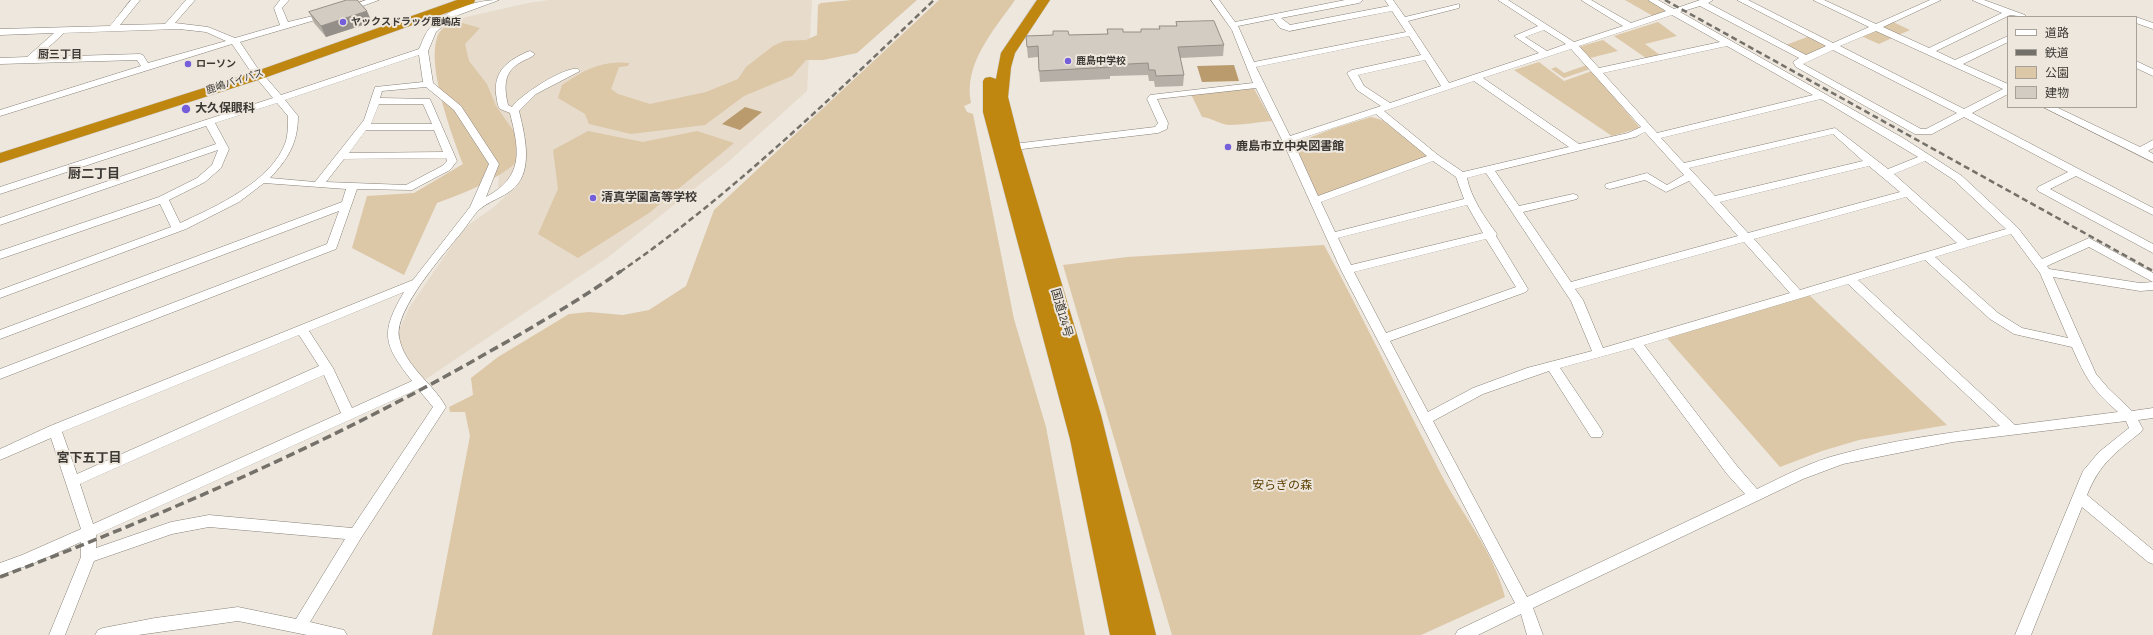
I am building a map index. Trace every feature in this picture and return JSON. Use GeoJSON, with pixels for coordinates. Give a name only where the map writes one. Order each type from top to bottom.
{"type":"FeatureCollection","features":[{"type":"Feature","properties":{"kind":"highway","name":"鹿嶋バイパス"},"geometry":{"type":"LineString","coordinates":[[0,147],[255,71],[452,0]]}},
{"type":"Feature","properties":{"kind":"highway","name":"鹿嶋バイパス"},"geometry":{"type":"LineString","coordinates":[[0,158],[469,0]]}},
{"type":"Feature","properties":{"kind":"highway","name":"国道124号"},"geometry":{"type":"LineString","coordinates":[[1034,0],[1004,41],[992,66],[989,90],[990,112],[1006,148],[1091,415],[1144,635]]}},
{"type":"Feature","properties":{"kind":"highway","name":"国道124号"},"geometry":{"type":"LineString","coordinates":[[1044,0],[1016,39],[1004,67],[1001,98],[1006,148],[1090,478],[1111,589],[1122,635]]}},
{"type":"Feature","properties":{"kind":"street"},"geometry":{"type":"LineString","coordinates":[[113,28],[136,0]]}},
{"type":"Feature","properties":{"kind":"street"},"geometry":{"type":"LineString","coordinates":[[168,26],[190,0]]}},
{"type":"Feature","properties":{"kind":"street"},"geometry":{"type":"LineString","coordinates":[[285,0],[278,8],[285,25]]}},
{"type":"Feature","properties":{"kind":"street"},"geometry":{"type":"LineString","coordinates":[[0,114],[146,67],[285,25],[375,0]]}},
{"type":"Feature","properties":{"kind":"street"},"geometry":{"type":"LineString","coordinates":[[300,626],[356,534],[440,407],[420,383],[397,348],[392,336],[393,322],[416,283],[475,208],[494,164],[458,108],[428,84],[423,51],[432,31],[450,15],[495,0]]}},
{"type":"Feature","properties":{"kind":"street"},"geometry":{"type":"LineString","coordinates":[[1215,0],[1232,25],[1259,85],[1316,200],[1347,270],[1524,605],[1536,635]]}},
{"type":"Feature","properties":{"kind":"street"},"geometry":{"type":"LineString","coordinates":[[1232,25],[1358,0]]}},
{"type":"Feature","properties":{"kind":"street"},"geometry":{"type":"LineString","coordinates":[[1389,0],[1447,87]]}},
{"type":"Feature","properties":{"kind":"street"},"geometry":{"type":"LineString","coordinates":[[1502,0],[1573,45],[1797,294]]}},
{"type":"Feature","properties":{"kind":"street"},"geometry":{"type":"LineString","coordinates":[[1586,0],[1630,26]]}},
{"type":"Feature","properties":{"kind":"street"},"geometry":{"type":"LineString","coordinates":[[1652,0],[1823,96],[1927,157],[1963,182],[2014,230],[2042,268],[2078,344],[2091,376],[2103,391],[2130,416],[2136,429],[2094,465],[2079,497],[2023,635]]}},
{"type":"Feature","properties":{"kind":"street"},"geometry":{"type":"LineString","coordinates":[[1741,0],[2153,212]]}},
{"type":"Feature","properties":{"kind":"street"},"geometry":{"type":"LineString","coordinates":[[1817,0],[2007,89]]}},
{"type":"Feature","properties":{"kind":"street"},"geometry":{"type":"LineString","coordinates":[[1937,0],[1833,48],[1798,62],[1805,70],[1919,132],[1928,132],[1965,114],[2007,90]]}},
{"type":"Feature","properties":{"kind":"street"},"geometry":{"type":"LineString","coordinates":[[1976,0],[2020,16]]}},
{"type":"Feature","properties":{"kind":"street"},"geometry":{"type":"LineString","coordinates":[[1998,8],[2009,0]]}},
{"type":"Feature","properties":{"kind":"street"},"geometry":{"type":"LineString","coordinates":[[1287,140],[1705,1],[1805,58]]}},
{"type":"Feature","properties":{"kind":"street"},"geometry":{"type":"LineString","coordinates":[[1403,20],[1456,6]]}},
{"type":"Feature","properties":{"kind":"street"},"geometry":{"type":"LineString","coordinates":[[1275,16],[1283,26],[1289,28],[1394,8]]}},
{"type":"Feature","properties":{"kind":"street"},"geometry":{"type":"LineString","coordinates":[[1928,52],[2010,12]]}},
{"type":"Feature","properties":{"kind":"street"},"geometry":{"type":"LineString","coordinates":[[2137,20],[2153,26]]}},
{"type":"Feature","properties":{"kind":"street"},"geometry":{"type":"LineString","coordinates":[[0,32],[168,26],[208,30],[234,41],[241,48],[255,71],[277,99],[293,116],[293,131],[290,143],[274,166],[262,180],[212,214],[0,294]]}},
{"type":"Feature","properties":{"kind":"street"},"geometry":{"type":"LineString","coordinates":[[1545,27],[1518,36],[1546,54]]}},
{"type":"Feature","properties":{"kind":"street"},"geometry":{"type":"LineString","coordinates":[[30,60],[62,30]]}},
{"type":"Feature","properties":{"kind":"street"},"geometry":{"type":"LineString","coordinates":[[1250,66],[1412,33]]}},
{"type":"Feature","properties":{"kind":"street"},"geometry":{"type":"LineString","coordinates":[[1955,64],[2007,39]]}},
{"type":"Feature","properties":{"kind":"street"},"geometry":{"type":"LineString","coordinates":[[1598,71],[1728,43]]}},
{"type":"Feature","properties":{"kind":"street"},"geometry":{"type":"LineString","coordinates":[[0,191],[423,51]]}},
{"type":"Feature","properties":{"kind":"street"},"geometry":{"type":"LineString","coordinates":[[514,111],[503,107],[499,85],[508,66],[530,54]]}},
{"type":"Feature","properties":{"kind":"street"},"geometry":{"type":"LineString","coordinates":[[0,61],[140,57],[146,67]]}},
{"type":"Feature","properties":{"kind":"street"},"geometry":{"type":"LineString","coordinates":[[1388,106],[1360,88],[1352,73],[1427,57]]}},
{"type":"Feature","properties":{"kind":"street"},"geometry":{"type":"LineString","coordinates":[[2137,65],[2153,73]]}},
{"type":"Feature","properties":{"kind":"street"},"geometry":{"type":"LineString","coordinates":[[475,208],[511,185],[518,173],[519,134],[514,111],[520,100],[530,92],[554,83],[575,71]]}},
{"type":"Feature","properties":{"kind":"street"},"geometry":{"type":"LineString","coordinates":[[1475,77],[1576,147]]}},
{"type":"Feature","properties":{"kind":"street"},"geometry":{"type":"LineString","coordinates":[[318,185],[369,120],[378,89],[428,84]]}},
{"type":"Feature","properties":{"kind":"street"},"geometry":{"type":"LineString","coordinates":[[1006,148],[1158,130],[1163,127],[1163,123],[1152,99],[1153,97],[1259,85]]}},
{"type":"Feature","properties":{"kind":"street"},"geometry":{"type":"LineString","coordinates":[[1377,110],[1434,158],[1461,176],[1576,147],[1823,96]]}},
{"type":"Feature","properties":{"kind":"street"},"geometry":{"type":"LineString","coordinates":[[262,180],[318,185],[408,188],[446,168],[452,161],[427,101],[374,101]]}},
{"type":"Feature","properties":{"kind":"street"},"geometry":{"type":"LineString","coordinates":[[2050,108],[2141,151],[2153,159]]}},
{"type":"Feature","properties":{"kind":"street"},"geometry":{"type":"LineString","coordinates":[[0,255],[163,199],[201,180],[217,166],[224,149],[209,122]]}},
{"type":"Feature","properties":{"kind":"street"},"geometry":{"type":"LineString","coordinates":[[363,127],[438,127]]}},
{"type":"Feature","properties":{"kind":"street"},"geometry":{"type":"LineString","coordinates":[[1683,166],[1836,130],[1871,162],[1886,172],[1907,193],[1964,243]]}},
{"type":"Feature","properties":{"kind":"street"},"geometry":{"type":"LineString","coordinates":[[2141,151],[2153,144]]}},
{"type":"Feature","properties":{"kind":"street"},"geometry":{"type":"LineString","coordinates":[[0,222],[223,145]]}},
{"type":"Feature","properties":{"kind":"street"},"geometry":{"type":"LineString","coordinates":[[341,156],[450,155]]}},
{"type":"Feature","properties":{"kind":"street"},"geometry":{"type":"LineString","coordinates":[[1886,172],[1897,170],[1927,157]]}},
{"type":"Feature","properties":{"kind":"street"},"geometry":{"type":"LineString","coordinates":[[1316,200],[1434,158]]}},
{"type":"Feature","properties":{"kind":"street"},"geometry":{"type":"LineString","coordinates":[[1713,200],[1871,162]]}},
{"type":"Feature","properties":{"kind":"street"},"geometry":{"type":"LineString","coordinates":[[1488,169],[1577,300],[1599,354]]}},
{"type":"Feature","properties":{"kind":"street"},"geometry":{"type":"LineString","coordinates":[[2075,172],[2042,189],[2153,249]]}},
{"type":"Feature","properties":{"kind":"street"},"geometry":{"type":"LineString","coordinates":[[1384,338],[1522,289],[1491,234],[1470,201],[1460,181],[1461,176]]}},
{"type":"Feature","properties":{"kind":"street"},"geometry":{"type":"LineString","coordinates":[[1610,186],[1647,176],[1666,189],[1691,176]]}},
{"type":"Feature","properties":{"kind":"street"},"geometry":{"type":"LineString","coordinates":[[0,374],[332,246],[353,185]]}},
{"type":"Feature","properties":{"kind":"street"},"geometry":{"type":"LineString","coordinates":[[1568,287],[1907,193]]}},
{"type":"Feature","properties":{"kind":"street"},"geometry":{"type":"LineString","coordinates":[[1516,210],[1573,197]]}},
{"type":"Feature","properties":{"kind":"street"},"geometry":{"type":"LineString","coordinates":[[163,199],[177,228]]}},
{"type":"Feature","properties":{"kind":"street"},"geometry":{"type":"LineString","coordinates":[[1331,236],[1470,201]]}},
{"type":"Feature","properties":{"kind":"street"},"geometry":{"type":"LineString","coordinates":[[0,335],[347,204]]}},
{"type":"Feature","properties":{"kind":"street"},"geometry":{"type":"LineString","coordinates":[[1426,419],[1478,391],[1531,371],[1599,354],[1927,256],[1964,243],[2014,230]]}},
{"type":"Feature","properties":{"kind":"street"},"geometry":{"type":"LineString","coordinates":[[1347,270],[1491,234]]}},
{"type":"Feature","properties":{"kind":"street"},"geometry":{"type":"LineString","coordinates":[[2042,268],[2089,242],[2153,278]]}},
{"type":"Feature","properties":{"kind":"street"},"geometry":{"type":"LineString","coordinates":[[1927,256],[1994,316],[2018,330],[2078,344]]}},
{"type":"Feature","properties":{"kind":"street"},"geometry":{"type":"LineString","coordinates":[[2042,268],[2140,287],[2153,286]]}},
{"type":"Feature","properties":{"kind":"street"},"geometry":{"type":"LineString","coordinates":[[1850,279],[1880,309],[2014,431]]}},
{"type":"Feature","properties":{"kind":"street"},"geometry":{"type":"LineString","coordinates":[[0,455],[55,430],[416,283]]}},
{"type":"Feature","properties":{"kind":"street"},"geometry":{"type":"LineString","coordinates":[[301,329],[327,368],[349,415]]}},
{"type":"Feature","properties":{"kind":"street"},"geometry":{"type":"LineString","coordinates":[[1636,343],[1732,470],[1754,495]]}},
{"type":"Feature","properties":{"kind":"street"},"geometry":{"type":"LineString","coordinates":[[1552,366],[1596,433]]}},
{"type":"Feature","properties":{"kind":"street"},"geometry":{"type":"LineString","coordinates":[[72,482],[327,368]]}},
{"type":"Feature","properties":{"kind":"street"},"geometry":{"type":"LineString","coordinates":[[0,569],[27,560],[420,383]]}},
{"type":"Feature","properties":{"kind":"street"},"geometry":{"type":"LineString","coordinates":[[1463,635],[1754,495],[1798,475],[1841,459],[1953,437],[2153,414]]}},
{"type":"Feature","properties":{"kind":"street"},"geometry":{"type":"LineString","coordinates":[[55,430],[89,532],[88,557],[57,635]]}},
{"type":"Feature","properties":{"kind":"street"},"geometry":{"type":"LineString","coordinates":[[2079,497],[2153,558]]}},
{"type":"Feature","properties":{"kind":"street"},"geometry":{"type":"LineString","coordinates":[[88,557],[171,528],[209,521],[356,534]]}},
{"type":"Feature","properties":{"kind":"street"},"geometry":{"type":"LineString","coordinates":[[103,635],[155,625],[238,614],[339,635]]}},
{"type":"Feature","properties":{"kind":"shaded area","name":"清真学園高等学校"},"geometry":{"type":"Polygon","coordinates":[[[549,0],[812,0],[807,91],[727,163],[607,258],[420,383],[397,353],[400,328],[409,308],[464,228],[494,207],[513,189],[498,187],[500,165],[448,33],[462,18],[528,3],[549,0]]]}},
{"type":"Feature","properties":{"kind":"shaded area"},"geometry":{"type":"Polygon","coordinates":[[[1234,65],[1239,81],[1202,82],[1197,66],[1234,65]]]}},
{"type":"Feature","properties":{"kind":"shaded area"},"geometry":{"type":"Polygon","coordinates":[[[745,107],[762,112],[740,130],[722,124],[745,107]]]}},
{"type":"Feature","properties":{"kind":"green space"},"geometry":{"type":"Polygon","coordinates":[[[852,0],[917,0],[857,53],[823,60],[806,60],[792,76],[744,96],[705,125],[631,134],[589,124],[585,114],[558,98],[562,85],[578,75],[594,67],[619,62],[629,63],[628,66],[619,67],[611,89],[618,94],[650,104],[706,92],[738,79],[746,67],[773,46],[784,41],[806,40],[817,35],[818,5],[821,3],[852,0]]]}},
{"type":"Feature","properties":{"kind":"green space"},"geometry":{"type":"Polygon","coordinates":[[[939,0],[1015,0],[982,48],[972,75],[970,89],[971,103],[964,106],[967,112],[973,114],[1014,319],[1046,427],[1085,635],[432,635],[470,436],[465,412],[450,412],[449,407],[473,395],[471,378],[498,357],[569,314],[589,312],[623,315],[649,310],[686,286],[714,210],[939,0]]]}},
{"type":"Feature","properties":{"kind":"green space"},"geometry":{"type":"Polygon","coordinates":[[[1625,0],[1648,0],[1667,10],[1666,12],[1653,16],[1625,0]]]}},
{"type":"Feature","properties":{"kind":"green space"},"geometry":{"type":"Polygon","coordinates":[[[452,20],[480,28],[465,44],[469,61],[487,84],[496,106],[526,149],[521,158],[500,175],[473,189],[437,203],[404,275],[352,248],[367,196],[414,193],[463,164],[452,135],[441,98],[435,61],[435,45],[439,33],[452,20]]]}},
{"type":"Feature","properties":{"kind":"green space"},"geometry":{"type":"Polygon","coordinates":[[[1658,22],[1677,36],[1645,44],[1660,55],[1646,58],[1614,36],[1658,22]]]}},
{"type":"Feature","properties":{"kind":"green space"},"geometry":{"type":"Polygon","coordinates":[[[1893,22],[1910,30],[1896,36],[1878,28],[1893,22]]]}},
{"type":"Feature","properties":{"kind":"green space"},"geometry":{"type":"Polygon","coordinates":[[[1876,29],[1894,37],[1879,44],[1861,36],[1876,29]]]}},
{"type":"Feature","properties":{"kind":"green space"},"geometry":{"type":"Polygon","coordinates":[[[1810,36],[1832,47],[1805,57],[1783,46],[1810,36]]]}},
{"type":"Feature","properties":{"kind":"green space"},"geometry":{"type":"Polygon","coordinates":[[[1603,40],[1618,51],[1590,58],[1578,47],[1603,40]]]}},
{"type":"Feature","properties":{"kind":"green space"},"geometry":{"type":"Polygon","coordinates":[[[1539,62],[1564,81],[1592,71],[1640,128],[1612,136],[1514,70],[1539,62]]]}},
{"type":"Feature","properties":{"kind":"green space"},"geometry":{"type":"Polygon","coordinates":[[[1587,65],[1590,69],[1564,78],[1551,69],[1556,67],[1564,73],[1587,65]]]}},
{"type":"Feature","properties":{"kind":"green space"},"geometry":{"type":"Polygon","coordinates":[[[1253,87],[1272,121],[1229,125],[1202,117],[1191,94],[1253,87]]]}},
{"type":"Feature","properties":{"kind":"green space"},"geometry":{"type":"Polygon","coordinates":[[[1371,117],[1382,120],[1430,157],[1317,197],[1297,149],[1298,142],[1335,128],[1371,117]]]}},
{"type":"Feature","properties":{"kind":"green space"},"geometry":{"type":"Polygon","coordinates":[[[588,131],[643,142],[697,131],[734,143],[649,213],[578,258],[538,234],[558,189],[553,150],[588,131]]]}},
{"type":"Feature","properties":{"kind":"green space","name":"安らぎの森"},"geometry":{"type":"Polygon","coordinates":[[[1324,245],[1442,476],[1486,549],[1500,581],[1505,597],[1421,635],[1172,635],[1063,265],[1127,257],[1324,245]]]}},
{"type":"Feature","properties":{"kind":"green space"},"geometry":{"type":"Polygon","coordinates":[[[1808,294],[1947,425],[1859,440],[1822,451],[1780,467],[1666,337],[1808,294]]]}},
{"type":"Feature","properties":{"kind":"building"},"geometry":{"type":"Polygon","coordinates":[[[347,0],[357,0],[367,11],[321,26],[309,12],[347,0]]]}},
{"type":"Feature","properties":{"kind":"building"},"geometry":{"type":"Polygon","coordinates":[[[1214,21],[1224,45],[1178,47],[1184,75],[1156,76],[1155,70],[1149,70],[1148,63],[1109,65],[1111,67],[1039,71],[1038,46],[1027,47],[1026,36],[1053,35],[1053,31],[1068,31],[1069,35],[1108,34],[1107,29],[1123,29],[1123,32],[1141,32],[1141,29],[1160,29],[1159,26],[1177,26],[1176,22],[1214,21]]]}},
{"type":"Feature","properties":{"kind":"railway"},"geometry":{"type":"LineString","coordinates":[[620,272],[662,242],[743,176],[821,107],[934,0]]}},
{"type":"Feature","properties":{"kind":"railway"},"geometry":{"type":"LineString","coordinates":[[1665,0],[2153,271]]}},
{"type":"Feature","properties":{"kind":"railway"},"geometry":{"type":"LineString","coordinates":[[0,577],[125,528],[248,474],[369,417],[428,386],[521,333],[572,303],[621,271]]}},
{"type":"Feature","properties":{"kind":"place","name":"ヤックスドラッグ鹿嶋店"},"geometry":{"type":"Point","coordinates":[343,22]}},
{"type":"Feature","properties":{"kind":"place","name":"鹿島中学校"},"geometry":{"type":"Point","coordinates":[1068,61]}},
{"type":"Feature","properties":{"kind":"place","name":"ローソン"},"geometry":{"type":"Point","coordinates":[188,64]}},
{"type":"Feature","properties":{"kind":"place","name":"大久保眼科"},"geometry":{"type":"Point","coordinates":[186,109]}},
{"type":"Feature","properties":{"kind":"place","name":"鹿島市立中央図書館"},"geometry":{"type":"Point","coordinates":[1228,147]}},
{"type":"Feature","properties":{"kind":"place","name":"清真学園高等学校"},"geometry":{"type":"Point","coordinates":[593,198]}},
{"type":"Feature","properties":{"kind":"district","name":"厨三丁目"},"geometry":{"type":"Point","coordinates":[60,55]}},
{"type":"Feature","properties":{"kind":"district","name":"厨二丁目"},"geometry":{"type":"Point","coordinates":[94,175]}},
{"type":"Feature","properties":{"kind":"district","name":"宮下五丁目"},"geometry":{"type":"Point","coordinates":[89,459]}}]}
